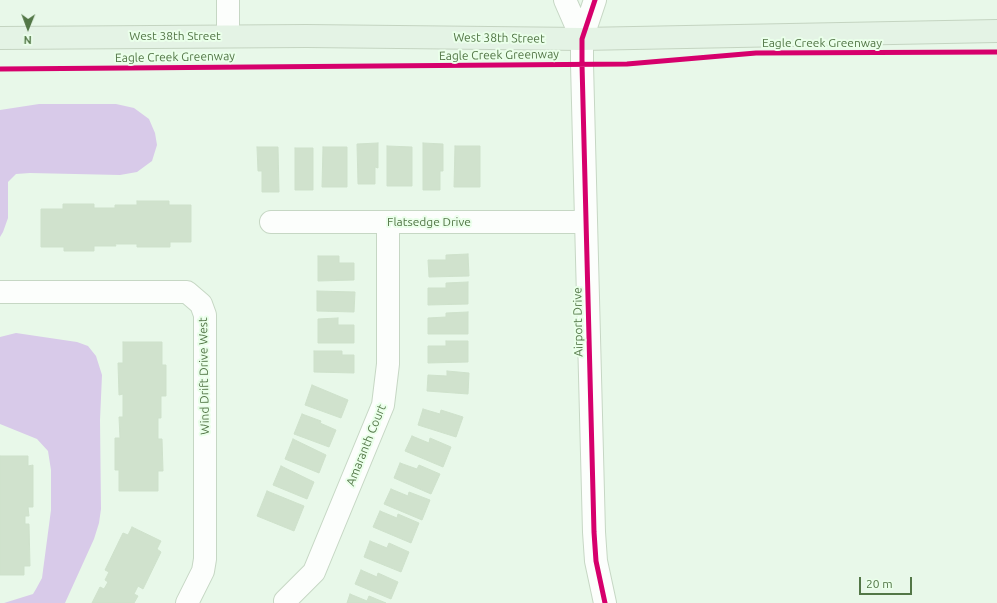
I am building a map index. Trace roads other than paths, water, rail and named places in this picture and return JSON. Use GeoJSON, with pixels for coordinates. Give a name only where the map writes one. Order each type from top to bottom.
{"type":"FeatureCollection","features":[{"type":"Feature","properties":{"kind":"main road","name":"West 38th Street"},"geometry":{"type":"LineString","coordinates":[[0,38],[228,36],[582,39],[997,31]]}},
{"type":"Feature","properties":{"kind":"street"},"geometry":{"type":"LineString","coordinates":[[228,0],[228,36]]}},
{"type":"Feature","properties":{"kind":"street"},"geometry":{"type":"LineString","coordinates":[[565,0],[582,39]]}},
{"type":"Feature","properties":{"kind":"street"},"geometry":{"type":"LineString","coordinates":[[582,39],[595,0]]}},
{"type":"Feature","properties":{"kind":"street","name":"Airport Drive"},"geometry":{"type":"LineString","coordinates":[[582,39],[594,532],[596,561],[605,603]]}},
{"type":"Feature","properties":{"kind":"street","name":"Flatsedge Drive"},"geometry":{"type":"LineString","coordinates":[[271,222],[586,222]]}},
{"type":"Feature","properties":{"kind":"street","name":"Amaranth Court"},"geometry":{"type":"LineString","coordinates":[[285,601],[314,572],[383,405],[388,364],[388,222]]}},
{"type":"Feature","properties":{"kind":"street","name":"Wind Drift Drive West"},"geometry":{"type":"LineString","coordinates":[[0,292],[187,292],[201,304],[204,315],[205,559],[203,571],[187,603]]}}]}
